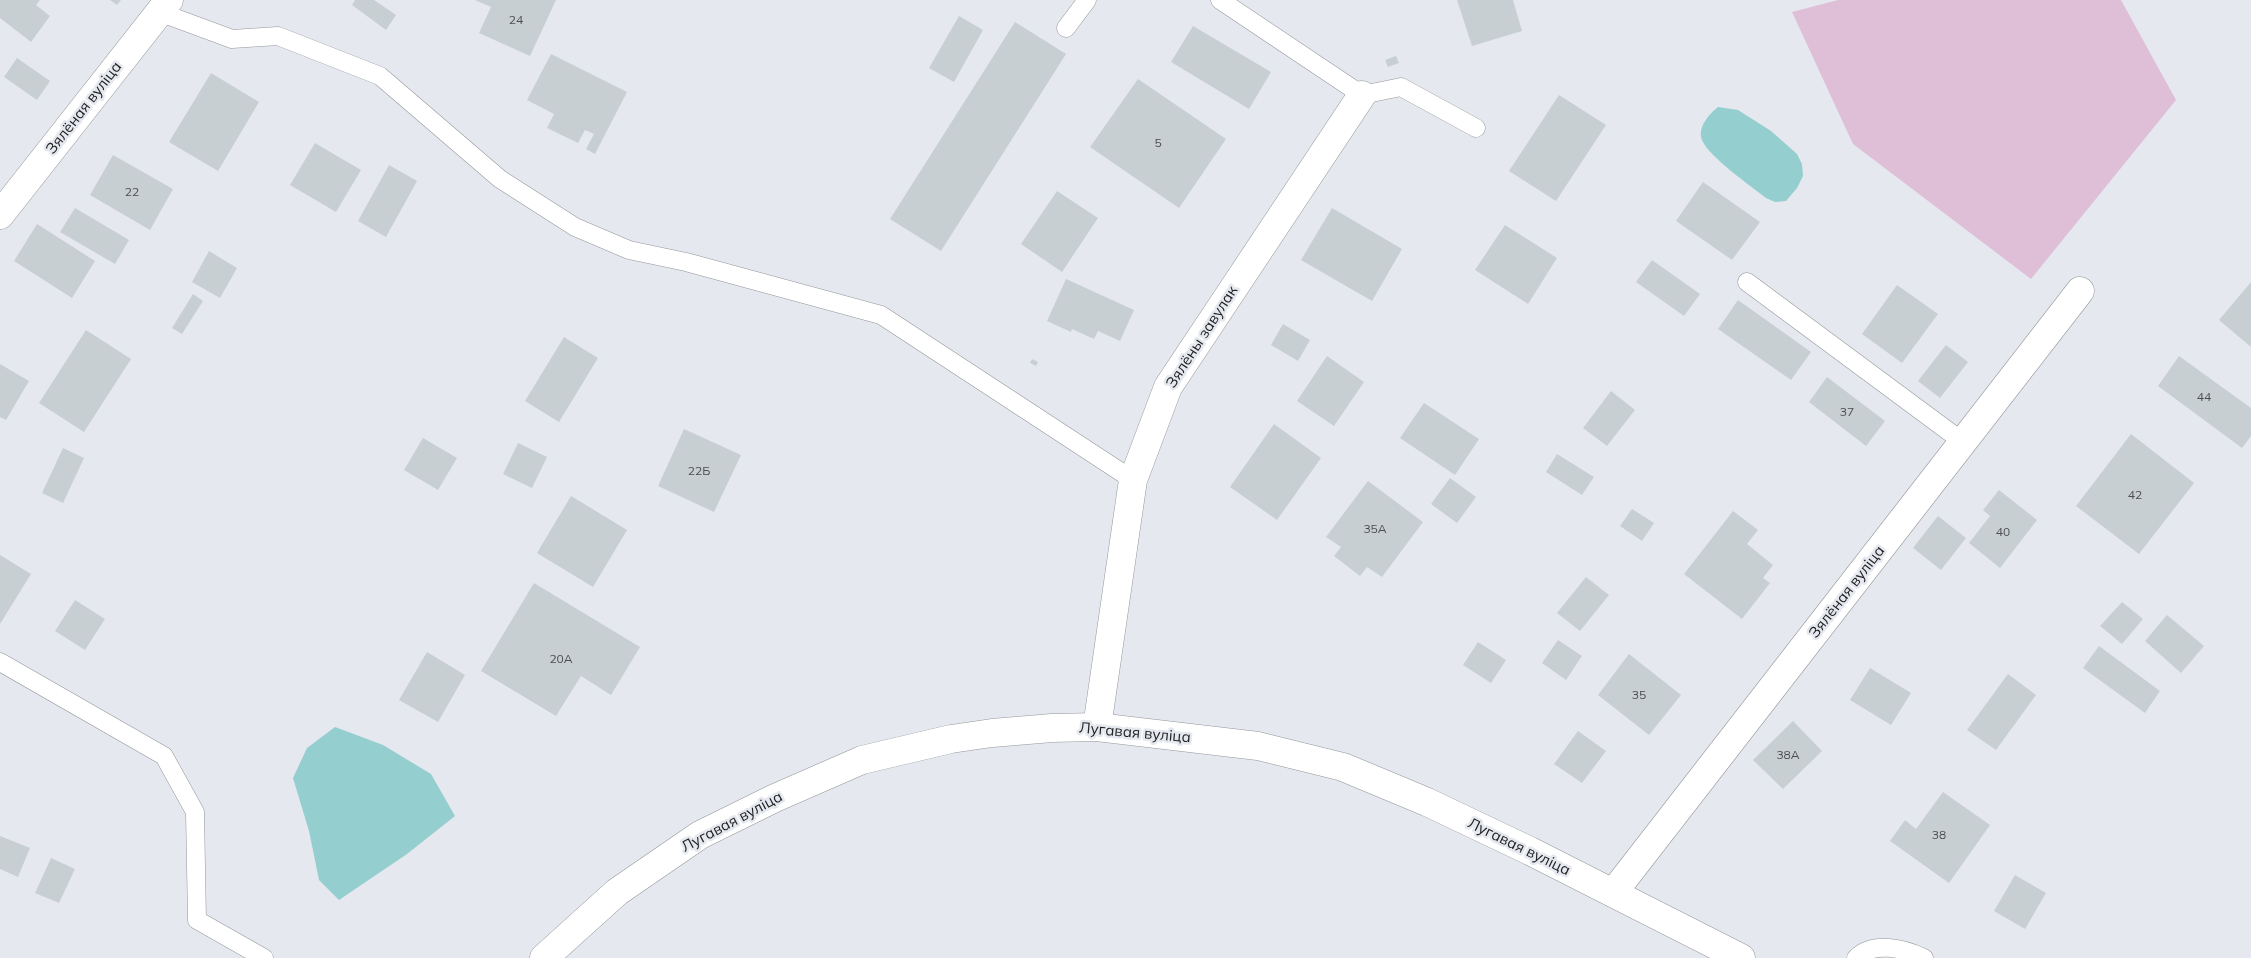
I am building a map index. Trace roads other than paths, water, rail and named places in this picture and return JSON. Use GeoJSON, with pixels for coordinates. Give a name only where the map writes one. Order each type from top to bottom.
{"type":"FeatureCollection","features":[{"type":"Feature","properties":{"kind":"street","name":"Зялёная вуліца"},"geometry":{"type":"LineString","coordinates":[[0,215],[164,6]]}},
{"type":"Feature","properties":{"kind":"street","name":"Зялёны завулак"},"geometry":{"type":"LineString","coordinates":[[1097,727],[1133,480],[1168,387],[1362,95]]}},
{"type":"Feature","properties":{"kind":"street","name":"Зялёная вуліца"},"geometry":{"type":"LineString","coordinates":[[1614,893],[2080,291]]}},
{"type":"Feature","properties":{"kind":"street","name":"Лугавая вуліца"},"geometry":{"type":"LineString","coordinates":[[544,958],[617,892],[700,835],[862,760],[951,739],[992,733],[1052,728],[1097,727],[1258,746],[1343,767],[1436,806],[1614,893],[1741,958]]}},
{"type":"Feature","properties":{"kind":"lane"},"geometry":{"type":"LineString","coordinates":[[1066,28],[1087,0]]}},
{"type":"Feature","properties":{"kind":"lane"},"geometry":{"type":"LineString","coordinates":[[1220,0],[1362,95],[1401,87],[1476,128]]}},
{"type":"Feature","properties":{"kind":"lane"},"geometry":{"type":"LineString","coordinates":[[164,6],[232,39],[278,36],[380,76],[500,179],[575,227],[629,250],[686,262],[881,315],[1133,480]]}},
{"type":"Feature","properties":{"kind":"lane"},"geometry":{"type":"LineString","coordinates":[[1747,282],[1964,442]]}},
{"type":"Feature","properties":{"kind":"lane"},"geometry":{"type":"LineString","coordinates":[[0,662],[164,756],[195,812],[197,920],[264,958]]}},
{"type":"Feature","properties":{"kind":"lane"},"geometry":{"type":"LineString","coordinates":[[1856,958],[1861,952],[1886,946],[1924,958]]}},
{"type":"Feature","properties":{"kind":"water"},"geometry":{"type":"Polygon","coordinates":[[[1718,107],[1738,110],[1771,131],[1797,154],[1802,164],[1803,176],[1797,188],[1786,201],[1775,202],[1766,198],[1721,163],[1706,147],[1701,135],[1702,126],[1718,107]]]}},
{"type":"Feature","properties":{"kind":"water"},"geometry":{"type":"Polygon","coordinates":[[[335,727],[383,745],[431,774],[455,816],[407,854],[339,900],[319,880],[309,831],[293,778],[307,748],[335,727]]]}}]}
